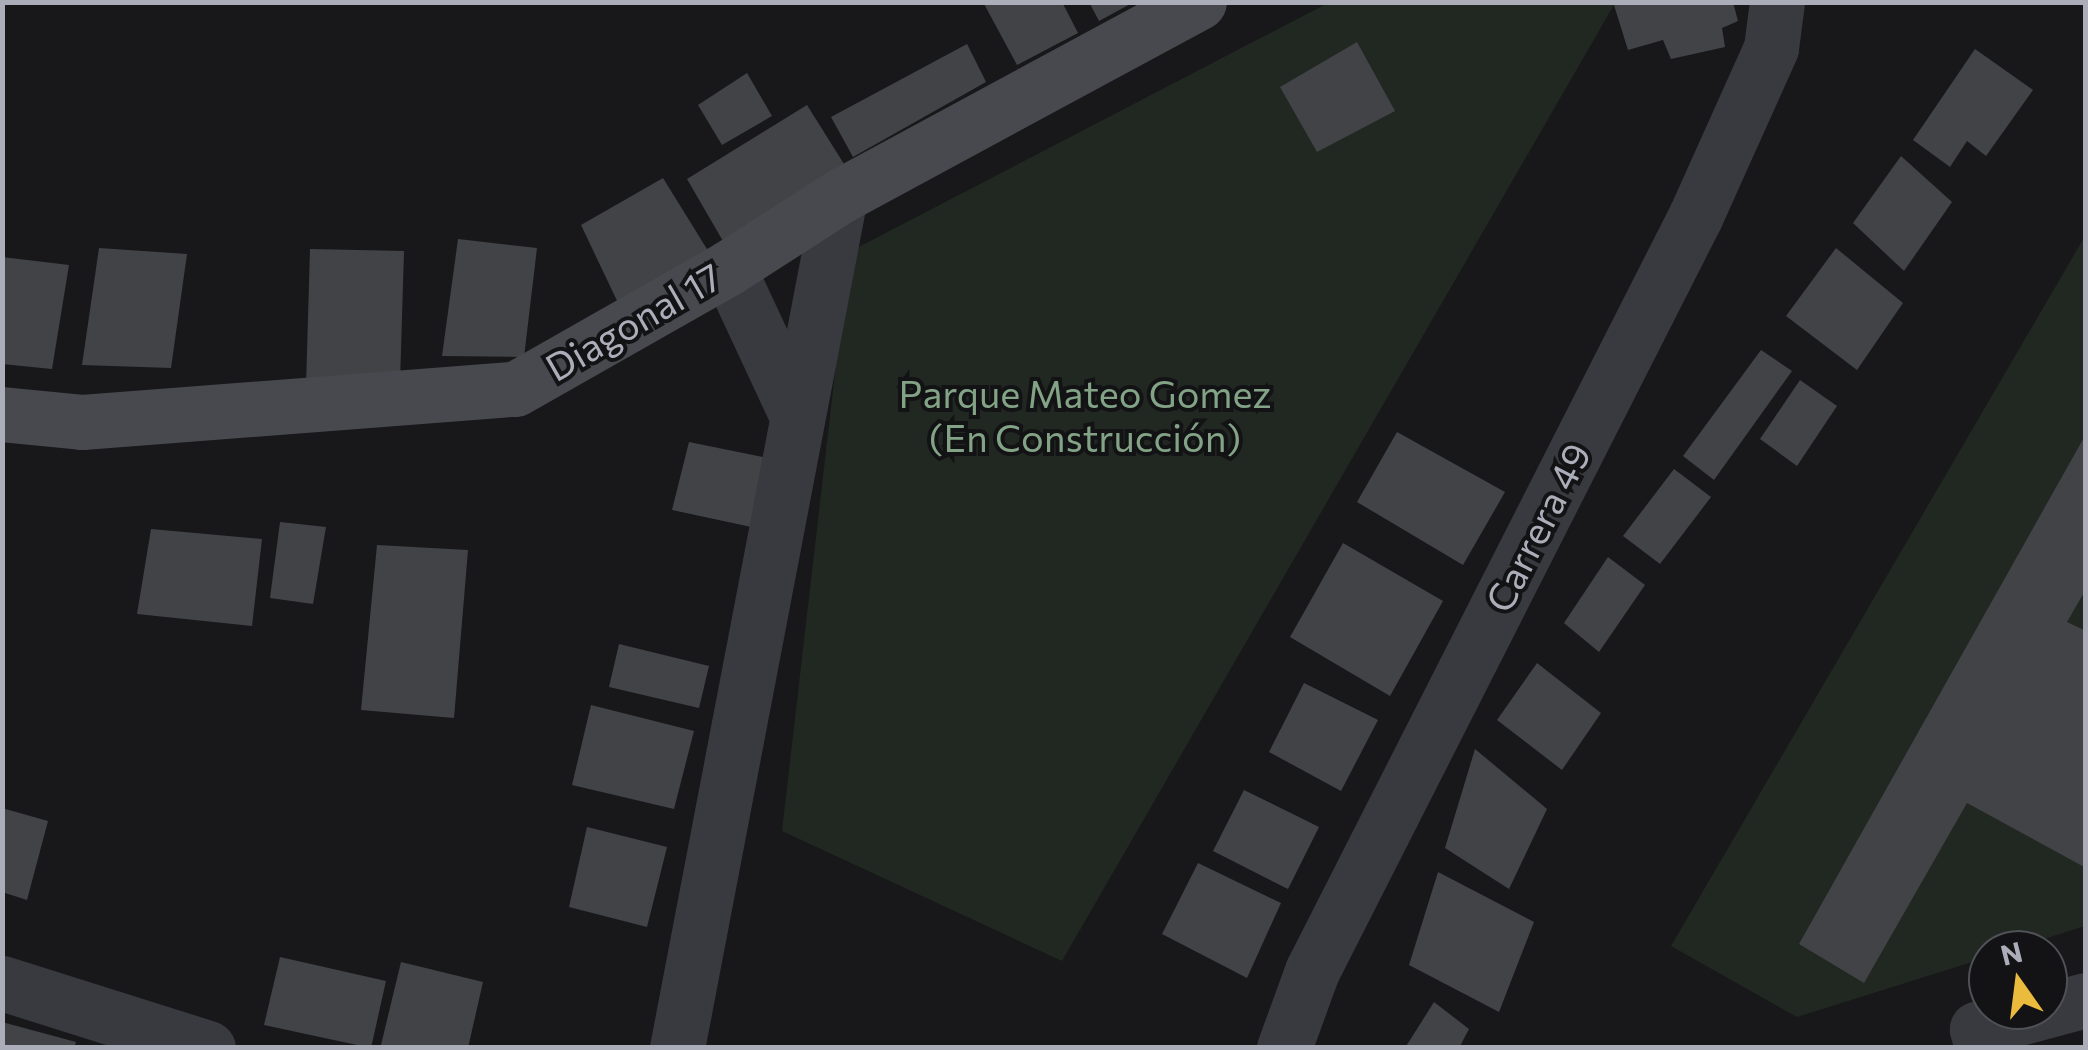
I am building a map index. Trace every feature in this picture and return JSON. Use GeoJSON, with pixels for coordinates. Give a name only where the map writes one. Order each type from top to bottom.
{"type":"FeatureCollection","features":[{"type":"Feature","properties":{"kind":"street","name":"Diagonal 17"},"geometry":{"type":"LineString","coordinates":[[2,414],[82,422],[515,389],[728,268],[840,196],[1200,2]]}},
{"type":"Feature","properties":{"kind":"street","name":"Carrera 49"},"geometry":{"type":"LineString","coordinates":[[1284,1048],[1312,971],[1696,215],[1771,48],[1778,2]]}},
{"type":"Feature","properties":{"kind":"street"},"geometry":{"type":"LineString","coordinates":[[677,1048],[840,196]]}},
{"type":"Feature","properties":{"kind":"street"},"geometry":{"type":"LineString","coordinates":[[728,268],[797,416]]}},
{"type":"Feature","properties":{"kind":"street"},"geometry":{"type":"LineString","coordinates":[[2,983],[208,1048]]}},
{"type":"Feature","properties":{"kind":"street"},"geometry":{"type":"LineString","coordinates":[[1979,1038],[2086,1000]]}},
{"type":"Feature","properties":{"kind":"green space","name":"Parque Mateo Gomez (En Construcción)"},"geometry":{"type":"Polygon","coordinates":[[[1328,3],[1615,3],[1062,961],[782,831],[849,252],[1328,3]]]}},
{"type":"Feature","properties":{"kind":"green space"},"geometry":{"type":"Polygon","coordinates":[[[2085,236],[2085,926],[2068,931],[1968,930],[1968,963],[1797,1017],[1671,946],[2085,236]]]}},
{"type":"Feature","properties":{"kind":"building"},"geometry":{"type":"Polygon","coordinates":[[[983,2],[1062,2],[1078,33],[1017,65],[983,2]]]}},
{"type":"Feature","properties":{"kind":"building"},"geometry":{"type":"Polygon","coordinates":[[[1089,2],[1134,2],[1099,21],[1089,2]]]}},
{"type":"Feature","properties":{"kind":"building"},"geometry":{"type":"Polygon","coordinates":[[[1613,2],[1733,2],[1738,21],[1722,28],[1725,47],[1671,59],[1663,40],[1628,50],[1613,2]]]}},
{"type":"Feature","properties":{"kind":"building"},"geometry":{"type":"Polygon","coordinates":[[[1357,42],[1395,111],[1317,152],[1280,87],[1357,42]]]}},
{"type":"Feature","properties":{"kind":"building"},"geometry":{"type":"Polygon","coordinates":[[[967,44],[986,82],[853,157],[831,117],[967,44]]]}},
{"type":"Feature","properties":{"kind":"building"},"geometry":{"type":"Polygon","coordinates":[[[1975,49],[2033,90],[1986,156],[1967,141],[1950,167],[1913,140],[1975,49]]]}},
{"type":"Feature","properties":{"kind":"building"},"geometry":{"type":"Polygon","coordinates":[[[747,73],[772,116],[722,145],[698,105],[747,73]]]}},
{"type":"Feature","properties":{"kind":"building"},"geometry":{"type":"Polygon","coordinates":[[[807,105],[844,164],[727,248],[687,179],[807,105]]]}},
{"type":"Feature","properties":{"kind":"building"},"geometry":{"type":"Polygon","coordinates":[[[1901,156],[1952,202],[1904,271],[1853,223],[1901,156]]]}},
{"type":"Feature","properties":{"kind":"building"},"geometry":{"type":"Polygon","coordinates":[[[663,178],[710,254],[620,307],[581,225],[663,178]]]}},
{"type":"Feature","properties":{"kind":"building"},"geometry":{"type":"Polygon","coordinates":[[[458,239],[537,248],[524,357],[442,356],[458,239]]]}},
{"type":"Feature","properties":{"kind":"building"},"geometry":{"type":"Polygon","coordinates":[[[99,248],[187,254],[171,368],[82,365],[99,248]]]}},
{"type":"Feature","properties":{"kind":"building"},"geometry":{"type":"Polygon","coordinates":[[[1836,248],[1903,303],[1857,370],[1786,316],[1836,248]]]}},
{"type":"Feature","properties":{"kind":"building"},"geometry":{"type":"Polygon","coordinates":[[[310,249],[404,251],[400,382],[306,387],[310,249]]]}},
{"type":"Feature","properties":{"kind":"building"},"geometry":{"type":"Polygon","coordinates":[[[2,257],[69,265],[52,369],[2,364],[2,257]]]}},
{"type":"Feature","properties":{"kind":"building"},"geometry":{"type":"Polygon","coordinates":[[[1761,350],[1792,371],[1714,480],[1683,456],[1761,350]]]}},
{"type":"Feature","properties":{"kind":"building"},"geometry":{"type":"Polygon","coordinates":[[[1800,380],[1837,406],[1797,466],[1760,439],[1800,380]]]}},
{"type":"Feature","properties":{"kind":"building"},"geometry":{"type":"Polygon","coordinates":[[[1397,432],[1505,492],[1463,565],[1357,502],[1397,432]]]}},
{"type":"Feature","properties":{"kind":"building"},"geometry":{"type":"Polygon","coordinates":[[[2086,434],[2086,589],[2067,622],[2086,631],[2086,868],[1967,803],[1864,983],[1799,944],[2086,434]]]}},
{"type":"Feature","properties":{"kind":"building"},"geometry":{"type":"Polygon","coordinates":[[[689,442],[773,459],[756,528],[672,510],[689,442]]]}},
{"type":"Feature","properties":{"kind":"building"},"geometry":{"type":"Polygon","coordinates":[[[1674,469],[1711,497],[1660,564],[1623,536],[1674,469]]]}},
{"type":"Feature","properties":{"kind":"building"},"geometry":{"type":"Polygon","coordinates":[[[280,522],[326,527],[313,604],[270,598],[280,522]]]}},
{"type":"Feature","properties":{"kind":"building"},"geometry":{"type":"Polygon","coordinates":[[[151,529],[262,539],[252,626],[137,614],[151,529]]]}},
{"type":"Feature","properties":{"kind":"building"},"geometry":{"type":"Polygon","coordinates":[[[1343,543],[1443,601],[1390,696],[1290,637],[1343,543]]]}},
{"type":"Feature","properties":{"kind":"building"},"geometry":{"type":"Polygon","coordinates":[[[377,545],[468,550],[454,718],[361,710],[377,545]]]}},
{"type":"Feature","properties":{"kind":"building"},"geometry":{"type":"Polygon","coordinates":[[[1608,557],[1645,585],[1599,652],[1564,623],[1608,557]]]}},
{"type":"Feature","properties":{"kind":"building"},"geometry":{"type":"Polygon","coordinates":[[[619,644],[709,666],[699,708],[609,687],[619,644]]]}},
{"type":"Feature","properties":{"kind":"building"},"geometry":{"type":"Polygon","coordinates":[[[1537,663],[1601,713],[1562,770],[1497,720],[1537,663]]]}},
{"type":"Feature","properties":{"kind":"building"},"geometry":{"type":"Polygon","coordinates":[[[1304,683],[1378,720],[1341,791],[1269,752],[1304,683]]]}},
{"type":"Feature","properties":{"kind":"building"},"geometry":{"type":"Polygon","coordinates":[[[591,705],[694,731],[674,809],[572,785],[591,705]]]}},
{"type":"Feature","properties":{"kind":"building"},"geometry":{"type":"Polygon","coordinates":[[[1475,749],[1547,809],[1509,889],[1445,848],[1475,749]]]}},
{"type":"Feature","properties":{"kind":"building"},"geometry":{"type":"Polygon","coordinates":[[[1244,790],[1319,827],[1288,889],[1213,851],[1244,790]]]}},
{"type":"Feature","properties":{"kind":"building"},"geometry":{"type":"Polygon","coordinates":[[[2,808],[48,821],[27,900],[2,892],[2,808]]]}},
{"type":"Feature","properties":{"kind":"building"},"geometry":{"type":"Polygon","coordinates":[[[587,827],[667,847],[647,927],[569,907],[587,827]]]}},
{"type":"Feature","properties":{"kind":"building"},"geometry":{"type":"Polygon","coordinates":[[[1198,863],[1281,903],[1247,978],[1162,934],[1198,863]]]}},
{"type":"Feature","properties":{"kind":"building"},"geometry":{"type":"Polygon","coordinates":[[[1438,872],[1534,922],[1499,1012],[1409,965],[1438,872]]]}},
{"type":"Feature","properties":{"kind":"building"},"geometry":{"type":"Polygon","coordinates":[[[280,957],[386,981],[371,1048],[264,1025],[280,957]]]}},
{"type":"Feature","properties":{"kind":"building"},"geometry":{"type":"Polygon","coordinates":[[[401,962],[483,982],[468,1048],[381,1045],[401,962]]]}},
{"type":"Feature","properties":{"kind":"building"},"geometry":{"type":"Polygon","coordinates":[[[1434,1002],[1469,1029],[1459,1048],[1405,1048],[1434,1002]]]}},
{"type":"Feature","properties":{"kind":"building"},"geometry":{"type":"Polygon","coordinates":[[[2,1022],[76,1042],[74,1048],[2,1048],[2,1022]]]}}]}
